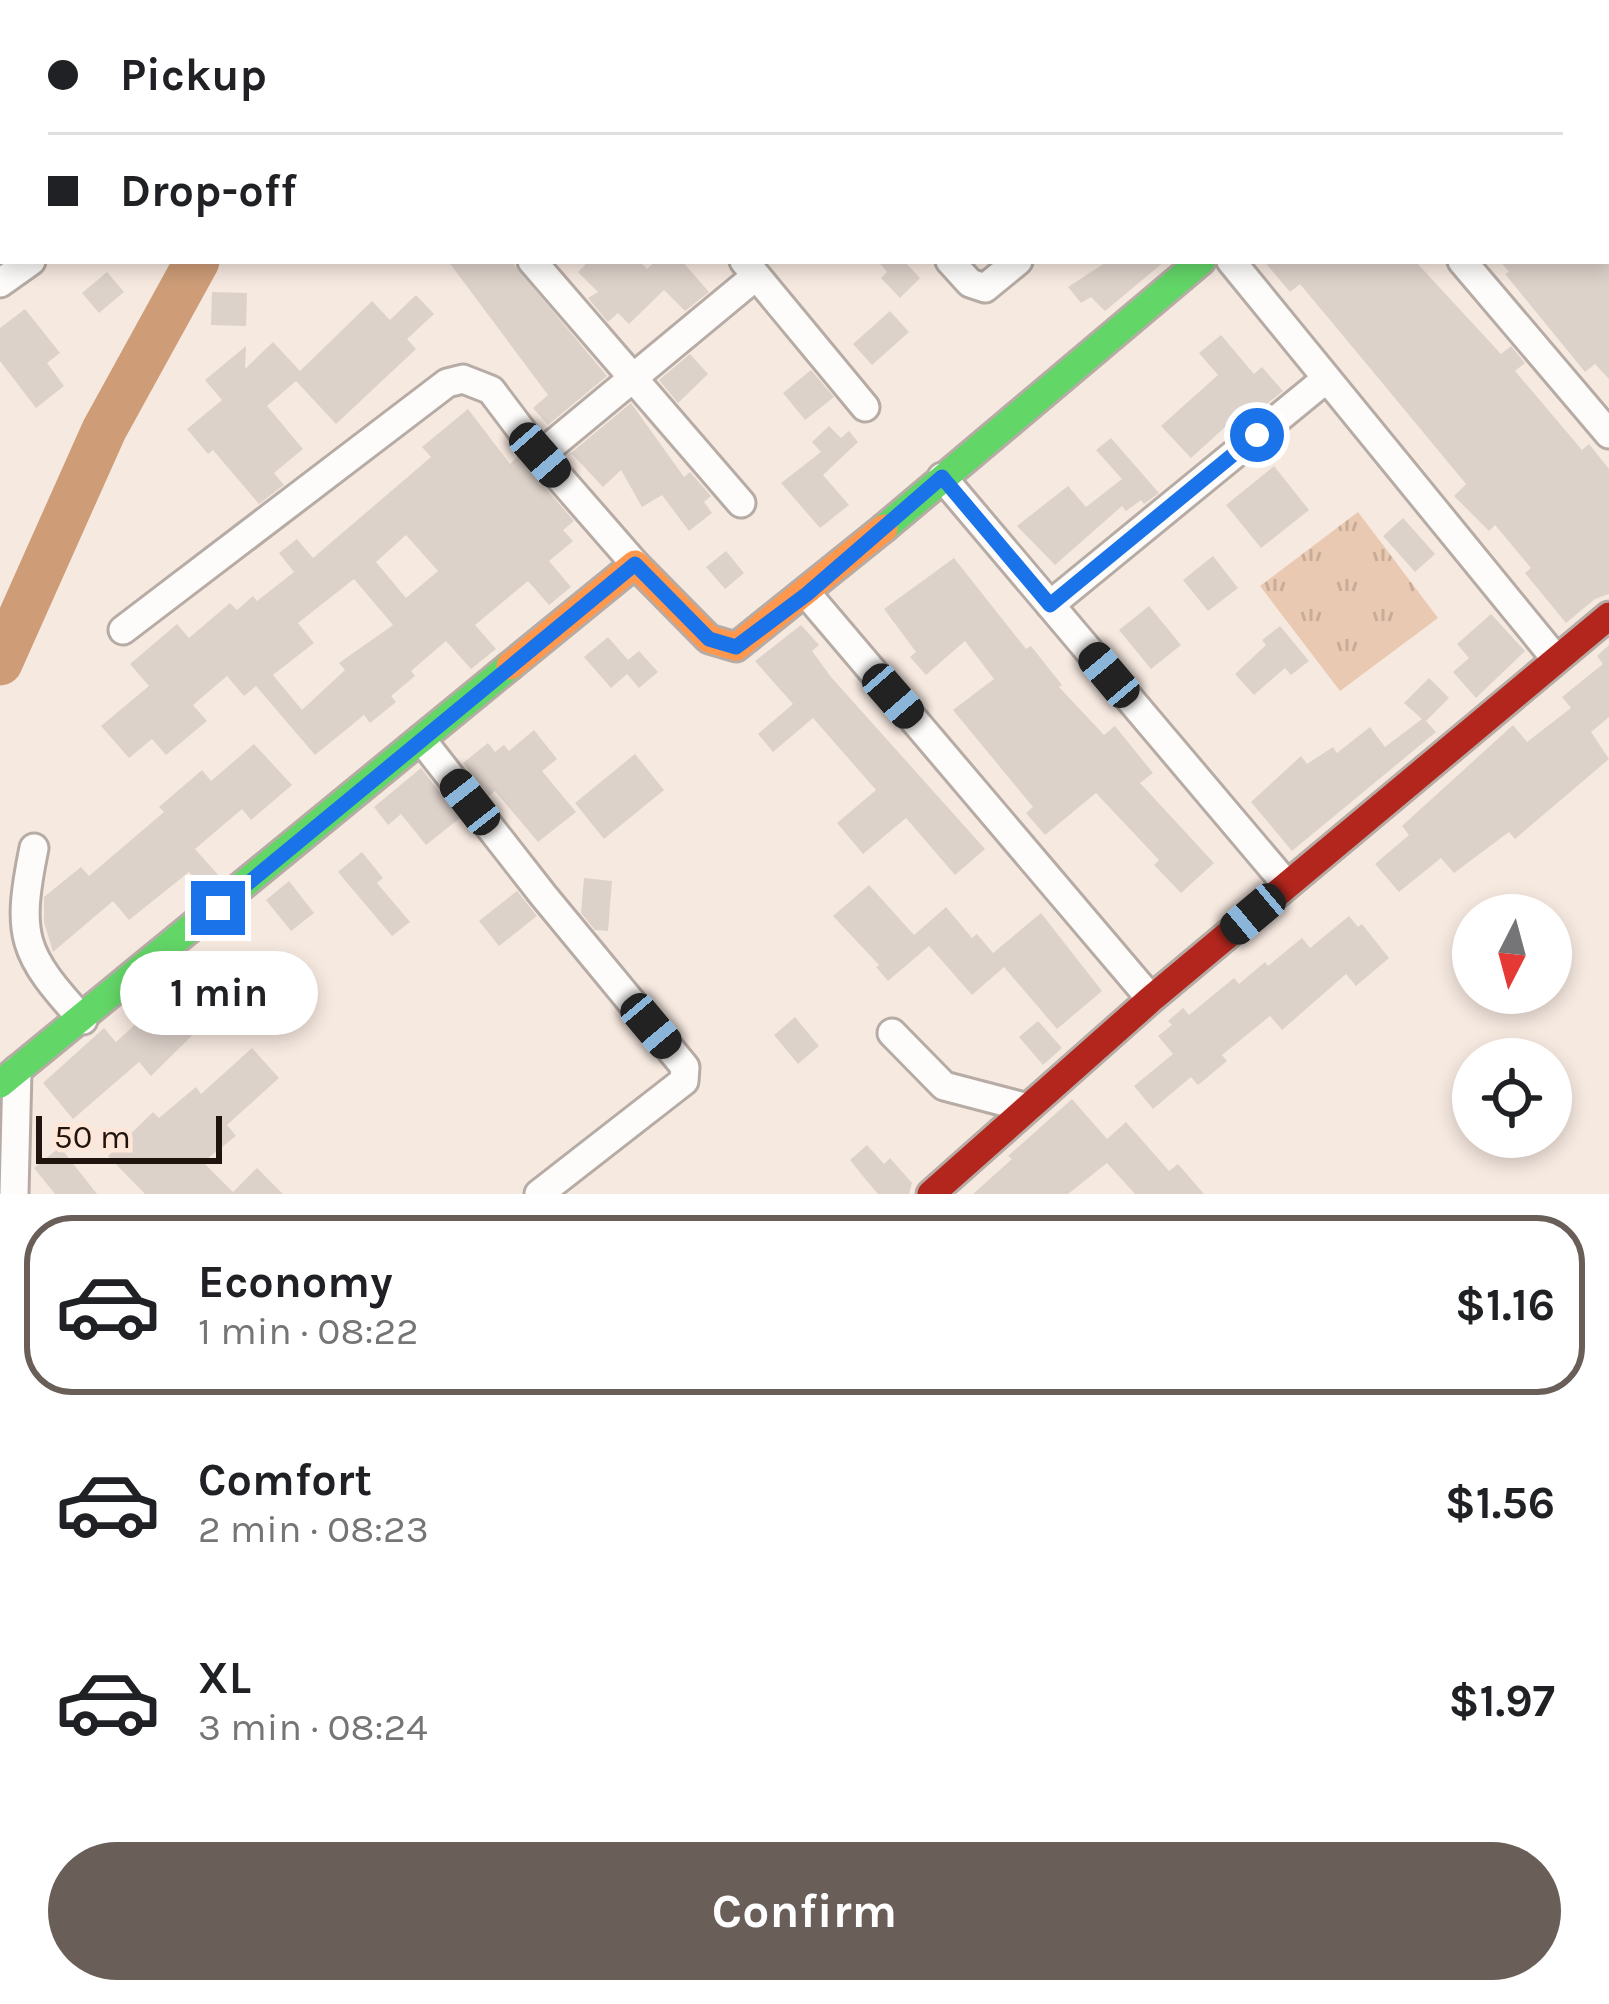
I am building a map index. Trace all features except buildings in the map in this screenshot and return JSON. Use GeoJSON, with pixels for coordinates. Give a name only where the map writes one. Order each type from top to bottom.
{"type":"FeatureCollection","features":[{"type":"Feature","properties":{"kind":"street"},"geometry":{"type":"LineString","coordinates":[[0,283],[27,264]]}},
{"type":"Feature","properties":{"kind":"street"},"geometry":{"type":"LineString","coordinates":[[535,264],[741,503]]}},
{"type":"Feature","properties":{"kind":"street"},"geometry":{"type":"LineString","coordinates":[[953,264],[970,283],[985,288],[1014,264]]}},
{"type":"Feature","properties":{"kind":"street"},"geometry":{"type":"LineString","coordinates":[[122,630],[447,383],[463,379],[491,390],[540,455],[682,614],[709,639],[736,647],[807,594],[1198,264]]}},
{"type":"Feature","properties":{"kind":"street"},"geometry":{"type":"LineString","coordinates":[[1233,264],[1556,658]]}},
{"type":"Feature","properties":{"kind":"street"},"geometry":{"type":"LineString","coordinates":[[1465,264],[1609,434]]}},
{"type":"Feature","properties":{"kind":"street"},"geometry":{"type":"LineString","coordinates":[[540,455],[750,268],[865,407]]}},
{"type":"Feature","properties":{"kind":"street"},"geometry":{"type":"LineString","coordinates":[[1050,605],[1326,379]]}},
{"type":"Feature","properties":{"kind":"street"},"geometry":{"type":"LineString","coordinates":[[942,477],[1286,886]]}},
{"type":"Feature","properties":{"kind":"street"},"geometry":{"type":"LineString","coordinates":[[14,1194],[9,1077],[635,564]]}},
{"type":"Feature","properties":{"kind":"street"},"geometry":{"type":"LineString","coordinates":[[807,594],[1151,999]]}},
{"type":"Feature","properties":{"kind":"street"},"geometry":{"type":"LineString","coordinates":[[931,1194],[1151,999],[1609,616]]}},
{"type":"Feature","properties":{"kind":"street"},"geometry":{"type":"LineString","coordinates":[[421,740],[685,1067],[684,1081],[539,1194]]}},
{"type":"Feature","properties":{"kind":"street"},"geometry":{"type":"LineString","coordinates":[[34,848],[24,898],[27,945],[49,983],[83,1020]]}},
{"type":"Feature","properties":{"kind":"street"},"geometry":{"type":"LineString","coordinates":[[892,1034],[944,1086],[1028,1108]]}},
{"type":"Feature","properties":{"kind":"green space"},"geometry":{"type":"Polygon","coordinates":[[[1358,512],[1438,618],[1340,691],[1260,586],[1358,512]]]}},
{"type":"Feature","properties":{"kind":"waterway"},"geometry":{"type":"LineString","coordinates":[[0,663],[104,430],[195,264]]}},
{"type":"Feature","properties":{"kind":"traffic: fast"},"geometry":{"type":"LineString","coordinates":[[884,528],[1197,264]]}},
{"type":"Feature","properties":{"kind":"traffic: fast"},"geometry":{"type":"LineString","coordinates":[[0,1084],[510,666]]}},
{"type":"Feature","properties":{"kind":"traffic: slow"},"geometry":{"type":"LineString","coordinates":[[510,666],[635,564],[709,639],[736,647],[884,528]]}},
{"type":"Feature","properties":{"kind":"traffic: jam"},"geometry":{"type":"LineString","coordinates":[[931,1194],[1151,999],[1609,616]]}},
{"type":"Feature","properties":{"kind":"route"},"geometry":{"type":"LineString","coordinates":[[218,908],[635,564],[709,639],[736,647],[807,594],[942,477],[1050,605],[1257,435]]}}]}
